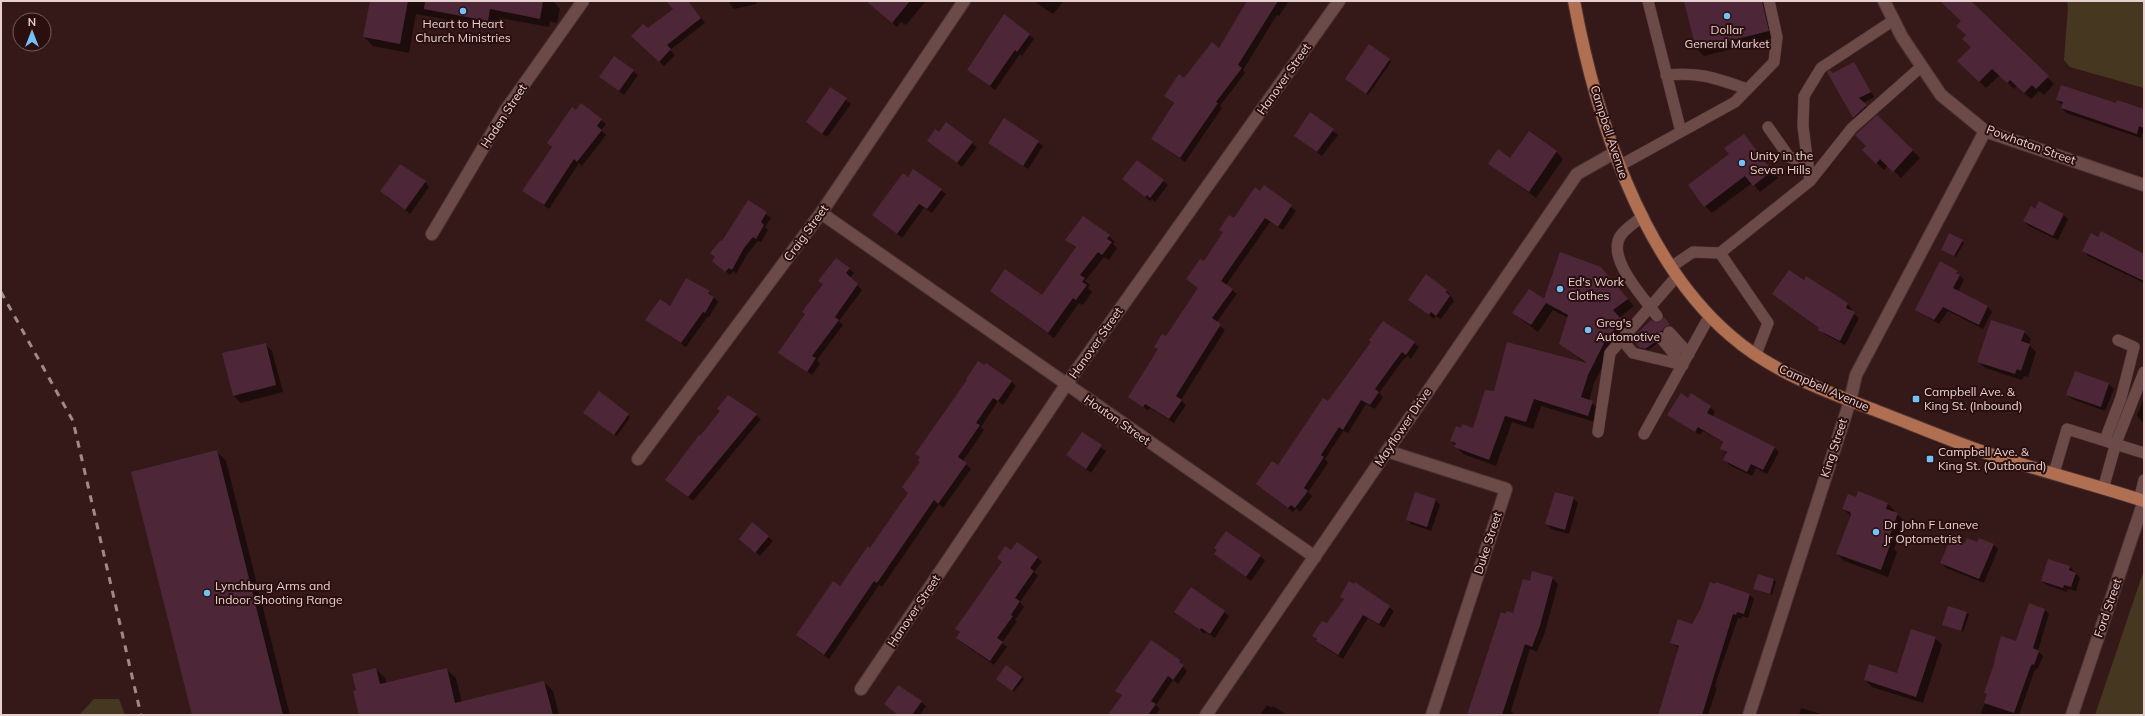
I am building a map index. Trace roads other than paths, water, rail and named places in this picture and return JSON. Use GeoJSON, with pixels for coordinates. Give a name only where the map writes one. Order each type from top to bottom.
{"type":"FeatureCollection","features":[{"type":"Feature","properties":{"kind":"main road","name":"Campbell Avenue"},"geometry":{"type":"LineString","coordinates":[[1574,1],[1581,39],[1619,166],[1643,216],[1674,271],[1709,317],[1732,338],[1792,376],[1850,400],[1979,450],[2142,500]]}},
{"type":"Feature","properties":{"kind":"street","name":"Haden Street"},"geometry":{"type":"LineString","coordinates":[[432,234],[505,111],[583,1]]}},
{"type":"Feature","properties":{"kind":"street","name":"Craig Street"},"geometry":{"type":"LineString","coordinates":[[638,459],[821,213],[964,1]]}},
{"type":"Feature","properties":{"kind":"street","name":"Hanover Street"},"geometry":{"type":"LineString","coordinates":[[861,690],[1066,385],[1339,1]]}},
{"type":"Feature","properties":{"kind":"street","name":"Powhatan Street"},"geometry":{"type":"LineString","coordinates":[[1884,1],[1894,20],[1941,95],[1986,131],[2144,184]]}},
{"type":"Feature","properties":{"kind":"street","name":"King Street"},"geometry":{"type":"LineString","coordinates":[[1749,715],[1850,400],[1856,375],[1986,131]]}},
{"type":"Feature","properties":{"kind":"street","name":"Mayflower Drive"},"geometry":{"type":"LineString","coordinates":[[1206,715],[1578,174],[1614,153]]}},
{"type":"Feature","properties":{"kind":"street","name":"Houton Street"},"geometry":{"type":"LineString","coordinates":[[821,213],[1315,558]]}},
{"type":"Feature","properties":{"kind":"street","name":"Duke Street"},"geometry":{"type":"LineString","coordinates":[[1387,451],[1506,489],[1432,715]]}},
{"type":"Feature","properties":{"kind":"street","name":"Ford Street"},"geometry":{"type":"LineString","coordinates":[[2072,715],[2142,500]]}},
{"type":"Feature","properties":{"kind":"lane"},"geometry":{"type":"LineString","coordinates":[[1648,1],[1680,132]]}},
{"type":"Feature","properties":{"kind":"lane"},"geometry":{"type":"LineString","coordinates":[[1619,166],[1735,102],[1774,62],[1777,37],[1768,1]]}},
{"type":"Feature","properties":{"kind":"lane"},"geometry":{"type":"LineString","coordinates":[[1810,181],[1803,126],[1804,96],[1821,68],[1894,20]]}},
{"type":"Feature","properties":{"kind":"lane"},"geometry":{"type":"LineString","coordinates":[[1598,432],[1610,354],[1622,340],[1650,315],[1674,271],[1693,252],[1720,253],[1810,181],[1852,128],[1922,66]]}},
{"type":"Feature","properties":{"kind":"lane"},"geometry":{"type":"LineString","coordinates":[[1666,75],[1689,73],[1710,76],[1747,89]]}},
{"type":"Feature","properties":{"kind":"lane"},"geometry":{"type":"LineString","coordinates":[[1768,127],[1789,157],[1808,163]]}},
{"type":"Feature","properties":{"kind":"lane"},"geometry":{"type":"LineString","coordinates":[[1643,216],[1621,235],[1617,246],[1623,270],[1650,315]]}},
{"type":"Feature","properties":{"kind":"lane"},"geometry":{"type":"LineString","coordinates":[[1720,253],[1768,322],[1756,354]]}},
{"type":"Feature","properties":{"kind":"lane"},"geometry":{"type":"LineString","coordinates":[[1644,434],[1709,317]]}},
{"type":"Feature","properties":{"kind":"lane"},"geometry":{"type":"LineString","coordinates":[[1683,364],[1665,335],[1689,354]]}},
{"type":"Feature","properties":{"kind":"lane"},"geometry":{"type":"LineString","coordinates":[[1622,340],[1633,352],[1683,364]]}},
{"type":"Feature","properties":{"kind":"lane"},"geometry":{"type":"LineString","coordinates":[[2105,440],[2120,398],[2134,347],[2118,340]]}},
{"type":"Feature","properties":{"kind":"lane"},"geometry":{"type":"LineString","coordinates":[[2103,489],[2116,444],[2144,372]]}},
{"type":"Feature","properties":{"kind":"lane"},"geometry":{"type":"LineString","coordinates":[[2054,474],[2067,429],[2144,453]]}},
{"type":"Feature","properties":{"kind":"lane"},"geometry":{"type":"LineString","coordinates":[[2142,500],[2144,480]]}},
{"type":"Feature","properties":{"kind":"railway"},"geometry":{"type":"LineString","coordinates":[[1,292],[73,421],[141,715]]}},
{"type":"Feature","properties":{"kind":"place","name":"Heart to Heart Church Ministries"},"geometry":{"type":"Point","coordinates":[463,11]}},
{"type":"Feature","properties":{"kind":"place","name":"Dollar General Market"},"geometry":{"type":"Point","coordinates":[1727,16]}},
{"type":"Feature","properties":{"kind":"place","name":"Unity in the Seven Hills"},"geometry":{"type":"Point","coordinates":[1742,163]}},
{"type":"Feature","properties":{"kind":"place","name":"Ed's Work Clothes"},"geometry":{"type":"Point","coordinates":[1560,289]}},
{"type":"Feature","properties":{"kind":"place","name":"Greg's Automotive"},"geometry":{"type":"Point","coordinates":[1588,330]}},
{"type":"Feature","properties":{"kind":"place","name":"Campbell Ave. & King St. (Inbound)"},"geometry":{"type":"Point","coordinates":[1916,399]}},
{"type":"Feature","properties":{"kind":"place","name":"Campbell Ave. & King St. (Outbound)"},"geometry":{"type":"Point","coordinates":[1930,459]}},
{"type":"Feature","properties":{"kind":"place","name":"Dr John F Laneve Jr Optometrist"},"geometry":{"type":"Point","coordinates":[1876,532]}},
{"type":"Feature","properties":{"kind":"place","name":"Lynchburg Arms and Indoor Shooting Range"},"geometry":{"type":"Point","coordinates":[207,593]}}]}
